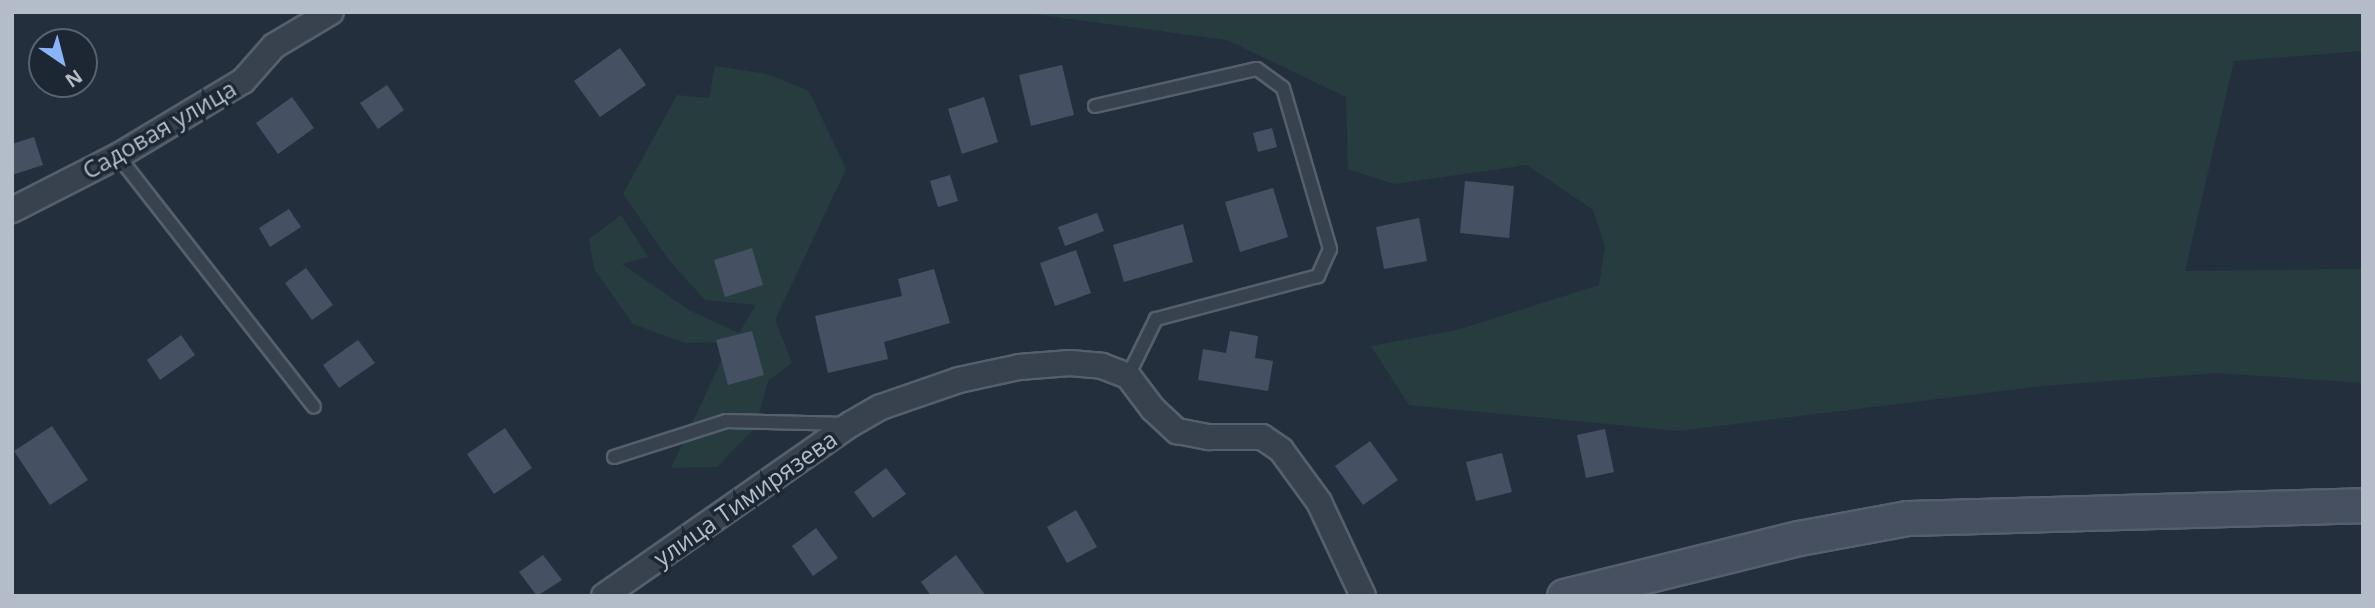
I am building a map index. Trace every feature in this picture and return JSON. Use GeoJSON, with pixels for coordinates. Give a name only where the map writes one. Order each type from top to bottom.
{"type":"FeatureCollection","features":[{"type":"Feature","properties":{"kind":"main road"},"geometry":{"type":"LineString","coordinates":[[1564,596],[1798,538],[1907,518],[2363,505]]}},
{"type":"Feature","properties":{"kind":"street","name":"Садовая улица"},"geometry":{"type":"LineString","coordinates":[[12,210],[118,156],[243,81],[274,46],[331,12]]}},
{"type":"Feature","properties":{"kind":"street","name":"улица Тимирязева"},"geometry":{"type":"LineString","coordinates":[[604,596],[851,424],[881,407],[959,380],[1019,367],[1070,363],[1102,366],[1128,376]]}},
{"type":"Feature","properties":{"kind":"street"},"geometry":{"type":"LineString","coordinates":[[1128,376],[1153,409],[1177,431],[1209,437],[1262,437],[1281,450],[1319,502],[1363,596]]}},
{"type":"Feature","properties":{"kind":"lane"},"geometry":{"type":"LineString","coordinates":[[1095,106],[1257,69],[1283,88],[1330,248],[1318,276],[1156,319],[1128,376]]}},
{"type":"Feature","properties":{"kind":"lane"},"geometry":{"type":"LineString","coordinates":[[118,156],[314,407]]}},
{"type":"Feature","properties":{"kind":"lane"},"geometry":{"type":"LineString","coordinates":[[614,457],[726,421],[851,424]]}},
{"type":"Feature","properties":{"kind":"green space"},"geometry":{"type":"Polygon","coordinates":[[[1019,12],[2363,12],[2363,51],[2234,61],[2185,271],[2363,269],[2363,383],[2217,373],[2042,386],[1679,431],[1409,405],[1371,346],[1457,330],[1599,285],[1605,247],[1593,210],[1527,165],[1394,184],[1348,169],[1346,97],[1227,40],[1019,12]]]}},
{"type":"Feature","properties":{"kind":"green space"},"geometry":{"type":"Polygon","coordinates":[[[715,66],[767,74],[809,91],[846,169],[775,320],[792,363],[768,381],[755,428],[717,467],[671,468],[730,342],[685,343],[633,324],[594,269],[589,239],[621,215],[648,257],[622,264],[689,310],[739,333],[756,305],[705,300],[669,260],[623,194],[677,95],[709,98],[715,66]]]}},
{"type":"Feature","properties":{"kind":"building"},"geometry":{"type":"Polygon","coordinates":[[[620,48],[646,85],[600,117],[574,81],[620,48]]]}},
{"type":"Feature","properties":{"kind":"building"},"geometry":{"type":"Polygon","coordinates":[[[1062,65],[1074,115],[1031,126],[1019,75],[1062,65]]]}},
{"type":"Feature","properties":{"kind":"building"},"geometry":{"type":"Polygon","coordinates":[[[387,85],[404,110],[378,129],[360,103],[387,85]]]}},
{"type":"Feature","properties":{"kind":"building"},"geometry":{"type":"Polygon","coordinates":[[[292,97],[314,128],[278,154],[256,123],[292,97]]]}},
{"type":"Feature","properties":{"kind":"building"},"geometry":{"type":"Polygon","coordinates":[[[984,97],[998,142],[962,154],[948,109],[984,97]]]}},
{"type":"Feature","properties":{"kind":"building"},"geometry":{"type":"Polygon","coordinates":[[[1272,128],[1277,147],[1258,152],[1253,133],[1272,128]]]}},
{"type":"Feature","properties":{"kind":"building"},"geometry":{"type":"Polygon","coordinates":[[[34,137],[43,165],[12,175],[12,144],[34,137]]]}},
{"type":"Feature","properties":{"kind":"building"},"geometry":{"type":"Polygon","coordinates":[[[950,175],[958,201],[938,207],[930,181],[950,175]]]}},
{"type":"Feature","properties":{"kind":"building"},"geometry":{"type":"Polygon","coordinates":[[[1465,181],[1514,186],[1509,238],[1460,233],[1465,181]]]}},
{"type":"Feature","properties":{"kind":"building"},"geometry":{"type":"Polygon","coordinates":[[[1273,188],[1288,237],[1240,252],[1225,202],[1273,188]]]}},
{"type":"Feature","properties":{"kind":"building"},"geometry":{"type":"Polygon","coordinates":[[[289,209],[301,227],[270,247],[259,228],[289,209]]]}},
{"type":"Feature","properties":{"kind":"building"},"geometry":{"type":"Polygon","coordinates":[[[1097,213],[1104,231],[1065,246],[1058,227],[1097,213]]]}},
{"type":"Feature","properties":{"kind":"building"},"geometry":{"type":"Polygon","coordinates":[[[1419,218],[1427,261],[1384,269],[1376,227],[1419,218]]]}},
{"type":"Feature","properties":{"kind":"building"},"geometry":{"type":"Polygon","coordinates":[[[1183,224],[1193,262],[1124,282],[1113,245],[1183,224]]]}},
{"type":"Feature","properties":{"kind":"building"},"geometry":{"type":"Polygon","coordinates":[[[752,248],[763,285],[725,297],[714,260],[752,248]]]}},
{"type":"Feature","properties":{"kind":"building"},"geometry":{"type":"Polygon","coordinates":[[[1076,250],[1091,293],[1055,306],[1040,263],[1076,250]]]}},
{"type":"Feature","properties":{"kind":"building"},"geometry":{"type":"Polygon","coordinates":[[[306,268],[333,305],[312,320],[285,283],[306,268]]]}},
{"type":"Feature","properties":{"kind":"building"},"geometry":{"type":"Polygon","coordinates":[[[934,269],[950,323],[884,342],[888,359],[828,373],[815,316],[902,296],[898,279],[934,269]]]}},
{"type":"Feature","properties":{"kind":"building"},"geometry":{"type":"Polygon","coordinates":[[[752,331],[764,375],[728,385],[716,340],[752,331]]]}},
{"type":"Feature","properties":{"kind":"building"},"geometry":{"type":"Polygon","coordinates":[[[1230,331],[1258,336],[1255,358],[1273,361],[1268,391],[1198,380],[1203,349],[1226,353],[1230,331]]]}},
{"type":"Feature","properties":{"kind":"building"},"geometry":{"type":"Polygon","coordinates":[[[181,335],[195,355],[160,380],[147,360],[181,335]]]}},
{"type":"Feature","properties":{"kind":"building"},"geometry":{"type":"Polygon","coordinates":[[[358,340],[375,363],[339,388],[323,365],[358,340]]]}},
{"type":"Feature","properties":{"kind":"building"},"geometry":{"type":"Polygon","coordinates":[[[52,426],[88,480],[50,505],[14,451],[52,426]]]}},
{"type":"Feature","properties":{"kind":"building"},"geometry":{"type":"Polygon","coordinates":[[[505,428],[532,468],[494,494],[467,454],[505,428]]]}},
{"type":"Feature","properties":{"kind":"building"},"geometry":{"type":"Polygon","coordinates":[[[1605,429],[1614,472],[1586,478],[1577,435],[1605,429]]]}},
{"type":"Feature","properties":{"kind":"building"},"geometry":{"type":"Polygon","coordinates":[[[1370,441],[1398,480],[1363,505],[1335,466],[1370,441]]]}},
{"type":"Feature","properties":{"kind":"building"},"geometry":{"type":"Polygon","coordinates":[[[1502,453],[1512,492],[1476,501],[1466,462],[1502,453]]]}},
{"type":"Feature","properties":{"kind":"building"},"geometry":{"type":"Polygon","coordinates":[[[886,468],[906,494],[873,518],[854,492],[886,468]]]}},
{"type":"Feature","properties":{"kind":"building"},"geometry":{"type":"Polygon","coordinates":[[[1076,510],[1097,547],[1067,563],[1047,527],[1076,510]]]}},
{"type":"Feature","properties":{"kind":"building"},"geometry":{"type":"Polygon","coordinates":[[[816,528],[838,558],[813,576],[792,546],[816,528]]]}},
{"type":"Feature","properties":{"kind":"building"},"geometry":{"type":"Polygon","coordinates":[[[543,555],[562,580],[537,596],[519,572],[543,555]]]}},
{"type":"Feature","properties":{"kind":"building"},"geometry":{"type":"Polygon","coordinates":[[[956,555],[986,596],[931,596],[921,582],[956,555]]]}}]}
